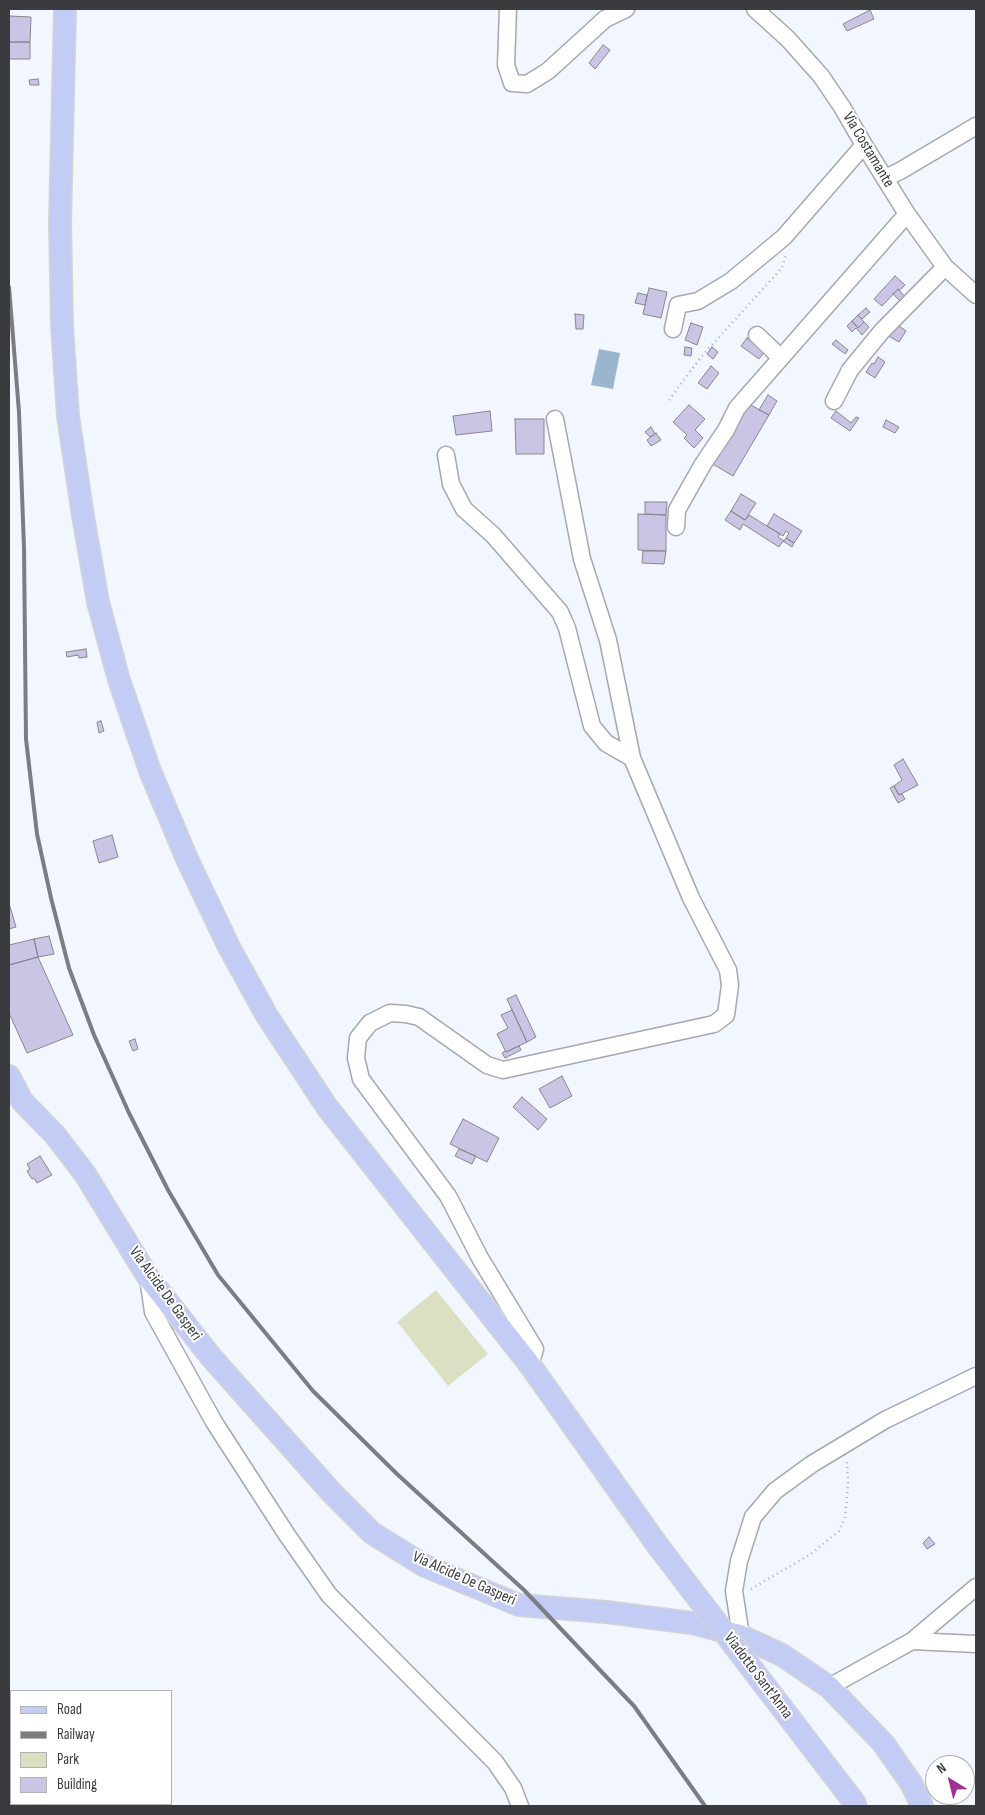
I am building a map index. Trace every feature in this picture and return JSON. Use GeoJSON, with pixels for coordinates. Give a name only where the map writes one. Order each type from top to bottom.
{"type":"FeatureCollection","features":[{"type":"Feature","properties":{"kind":"main road","name":"Viadotto Sant'Anna"},"geometry":{"type":"LineString","coordinates":[[65,9],[60,222],[62,326],[68,416],[82,516],[98,602],[119,680],[144,753],[187,859],[229,947],[267,1016],[327,1108],[530,1365],[658,1546],[858,1806]]}},
{"type":"Feature","properties":{"kind":"main road","name":"Via Alcide De Gasperi"},"geometry":{"type":"LineString","coordinates":[[9,1076],[22,1101],[55,1135],[85,1174],[148,1277],[211,1357],[332,1493],[372,1533],[425,1566],[520,1605],[606,1612],[682,1622],[741,1636],[782,1655],[829,1687],[883,1744],[912,1782],[922,1806]]}},
{"type":"Feature","properties":{"kind":"street"},"geometry":{"type":"LineString","coordinates":[[508,9],[506,65],[512,83],[527,84],[548,71],[605,19],[626,9]]}},
{"type":"Feature","properties":{"kind":"street","name":"Via Costamante"},"geometry":{"type":"LineString","coordinates":[[755,9],[788,39],[821,76],[907,214],[945,267],[976,295]]}},
{"type":"Feature","properties":{"kind":"street"},"geometry":{"type":"LineString","coordinates":[[885,178],[976,126]]}},
{"type":"Feature","properties":{"kind":"street"},"geometry":{"type":"LineString","coordinates":[[672,329],[678,305],[698,301],[731,281],[784,237],[864,145]]}},
{"type":"Feature","properties":{"kind":"street"},"geometry":{"type":"LineString","coordinates":[[676,527],[677,510],[703,464],[726,430],[737,408],[907,214]]}},
{"type":"Feature","properties":{"kind":"street"},"geometry":{"type":"LineString","coordinates":[[834,401],[850,370],[882,331],[945,267]]}},
{"type":"Feature","properties":{"kind":"street"},"geometry":{"type":"LineString","coordinates":[[757,335],[781,358]]}},
{"type":"Feature","properties":{"kind":"street"},"geometry":{"type":"LineString","coordinates":[[530,1365],[535,1349],[480,1258],[448,1196],[362,1080],[356,1058],[358,1038],[370,1023],[390,1014],[406,1014],[419,1017],[487,1065],[503,1070],[714,1024],[726,1015],[730,985],[728,970],[691,898],[632,758],[608,640],[582,559],[555,419]]}},
{"type":"Feature","properties":{"kind":"street"},"geometry":{"type":"LineString","coordinates":[[446,455],[451,484],[464,509],[499,542],[560,612],[567,628],[592,726],[606,743],[632,758]]}},
{"type":"Feature","properties":{"kind":"street"},"geometry":{"type":"LineString","coordinates":[[148,1277],[153,1312],[214,1422],[287,1535],[329,1595],[495,1762],[512,1788],[520,1806]]}},
{"type":"Feature","properties":{"kind":"street"},"geometry":{"type":"LineString","coordinates":[[741,1636],[734,1592],[739,1561],[753,1517],[775,1491],[812,1464],[885,1420],[976,1376]]}},
{"type":"Feature","properties":{"kind":"street"},"geometry":{"type":"LineString","coordinates":[[829,1687],[912,1640],[976,1587]]}},
{"type":"Feature","properties":{"kind":"street"},"geometry":{"type":"LineString","coordinates":[[912,1640],[976,1644]]}},
{"type":"Feature","properties":{"kind":"path"},"geometry":{"type":"LineString","coordinates":[[669,400],[701,357],[782,268],[788,249],[784,237]]}},
{"type":"Feature","properties":{"kind":"path"},"geometry":{"type":"LineString","coordinates":[[734,1592],[749,1590],[811,1554],[839,1531],[845,1517],[848,1486],[846,1444]]}},
{"type":"Feature","properties":{"kind":"green space"},"geometry":{"type":"Polygon","coordinates":[[[436,1290],[488,1354],[448,1386],[397,1322],[436,1290]]]}},
{"type":"Feature","properties":{"kind":"water"},"geometry":{"type":"Polygon","coordinates":[[[599,349],[620,353],[613,389],[591,385],[599,349]]]}},
{"type":"Feature","properties":{"kind":"building"},"geometry":{"type":"Polygon","coordinates":[[[870,10],[874,19],[847,31],[843,24],[870,10]]]}},
{"type":"Feature","properties":{"kind":"building"},"geometry":{"type":"Polygon","coordinates":[[[9,16],[31,17],[30,42],[9,42],[9,16]]]}},
{"type":"Feature","properties":{"kind":"building"},"geometry":{"type":"Polygon","coordinates":[[[9,42],[30,42],[30,59],[9,59],[9,42]]]}},
{"type":"Feature","properties":{"kind":"building"},"geometry":{"type":"Polygon","coordinates":[[[603,45],[610,50],[595,69],[589,63],[603,45]]]}},
{"type":"Feature","properties":{"kind":"building"},"geometry":{"type":"Polygon","coordinates":[[[38,79],[39,85],[30,85],[29,80],[38,79]]]}},
{"type":"Feature","properties":{"kind":"building"},"geometry":{"type":"Polygon","coordinates":[[[895,276],[905,285],[899,291],[898,289],[882,306],[874,299],[895,276]]]}},
{"type":"Feature","properties":{"kind":"building"},"geometry":{"type":"Polygon","coordinates":[[[649,288],[667,292],[661,318],[643,314],[649,288]]]}},
{"type":"Feature","properties":{"kind":"building"},"geometry":{"type":"Polygon","coordinates":[[[898,289],[907,299],[903,304],[893,294],[898,289]]]}},
{"type":"Feature","properties":{"kind":"building"},"geometry":{"type":"Polygon","coordinates":[[[638,293],[647,295],[645,305],[635,303],[638,293]]]}},
{"type":"Feature","properties":{"kind":"building"},"geometry":{"type":"Polygon","coordinates":[[[866,308],[870,312],[862,319],[858,315],[866,308]]]}},
{"type":"Feature","properties":{"kind":"building"},"geometry":{"type":"Polygon","coordinates":[[[575,314],[584,315],[583,329],[576,329],[575,314]]]}},
{"type":"Feature","properties":{"kind":"building"},"geometry":{"type":"Polygon","coordinates":[[[858,315],[864,322],[858,328],[852,321],[858,315]]]}},
{"type":"Feature","properties":{"kind":"building"},"geometry":{"type":"Polygon","coordinates":[[[852,321],[858,328],[864,322],[869,327],[862,335],[856,328],[852,332],[847,326],[852,321]]]}},
{"type":"Feature","properties":{"kind":"building"},"geometry":{"type":"Polygon","coordinates":[[[691,323],[703,327],[697,345],[685,340],[691,323]]]}},
{"type":"Feature","properties":{"kind":"building"},"geometry":{"type":"Polygon","coordinates":[[[895,323],[906,331],[899,342],[887,335],[895,323]]]}},
{"type":"Feature","properties":{"kind":"building"},"geometry":{"type":"Polygon","coordinates":[[[747,338],[765,351],[759,359],[741,346],[747,338]]]}},
{"type":"Feature","properties":{"kind":"building"},"geometry":{"type":"Polygon","coordinates":[[[836,340],[848,350],[845,354],[832,344],[836,340]]]}},
{"type":"Feature","properties":{"kind":"building"},"geometry":{"type":"Polygon","coordinates":[[[685,347],[692,348],[691,356],[684,355],[685,347]]]}},
{"type":"Feature","properties":{"kind":"building"},"geometry":{"type":"Polygon","coordinates":[[[712,347],[718,352],[713,359],[707,354],[712,347]]]}},
{"type":"Feature","properties":{"kind":"building"},"geometry":{"type":"Polygon","coordinates":[[[878,357],[885,362],[875,378],[866,372],[878,357]]]}},
{"type":"Feature","properties":{"kind":"building"},"geometry":{"type":"Polygon","coordinates":[[[711,366],[719,373],[707,389],[698,383],[711,366]]]}},
{"type":"Feature","properties":{"kind":"building"},"geometry":{"type":"Polygon","coordinates":[[[768,395],[777,401],[769,415],[759,410],[768,395]]]}},
{"type":"Feature","properties":{"kind":"building"},"geometry":{"type":"Polygon","coordinates":[[[747,403],[769,415],[733,476],[711,463],[747,403]]]}},
{"type":"Feature","properties":{"kind":"building"},"geometry":{"type":"Polygon","coordinates":[[[689,405],[705,419],[695,430],[703,438],[694,448],[684,438],[687,435],[673,422],[689,405]]]}},
{"type":"Feature","properties":{"kind":"building"},"geometry":{"type":"Polygon","coordinates":[[[490,411],[492,431],[456,435],[453,416],[490,411]]]}},
{"type":"Feature","properties":{"kind":"building"},"geometry":{"type":"Polygon","coordinates":[[[836,411],[851,423],[856,417],[859,418],[850,431],[831,418],[836,411]]]}},
{"type":"Feature","properties":{"kind":"building"},"geometry":{"type":"Polygon","coordinates":[[[515,419],[544,419],[544,454],[516,454],[515,419]]]}},
{"type":"Feature","properties":{"kind":"building"},"geometry":{"type":"Polygon","coordinates":[[[886,420],[899,427],[895,433],[883,427],[886,420]]]}},
{"type":"Feature","properties":{"kind":"building"},"geometry":{"type":"Polygon","coordinates":[[[651,427],[655,434],[650,437],[645,432],[651,427]]]}},
{"type":"Feature","properties":{"kind":"building"},"geometry":{"type":"Polygon","coordinates":[[[656,433],[661,440],[651,446],[647,440],[656,433]]]}},
{"type":"Feature","properties":{"kind":"building"},"geometry":{"type":"Polygon","coordinates":[[[741,494],[756,503],[745,520],[731,511],[741,494]]]}},
{"type":"Feature","properties":{"kind":"building"},"geometry":{"type":"Polygon","coordinates":[[[645,502],[667,502],[666,515],[645,514],[645,502]]]}},
{"type":"Feature","properties":{"kind":"building"},"geometry":{"type":"Polygon","coordinates":[[[731,511],[745,520],[749,515],[780,534],[778,537],[784,541],[786,538],[794,543],[792,547],[783,541],[779,547],[743,524],[740,530],[725,520],[731,511]]]}},
{"type":"Feature","properties":{"kind":"building"},"geometry":{"type":"Polygon","coordinates":[[[638,514],[666,515],[666,551],[638,550],[638,514]]]}},
{"type":"Feature","properties":{"kind":"building"},"geometry":{"type":"Polygon","coordinates":[[[774,514],[802,531],[794,543],[786,538],[789,533],[786,531],[783,536],[767,526],[774,514]]]}},
{"type":"Feature","properties":{"kind":"building"},"geometry":{"type":"Polygon","coordinates":[[[643,551],[666,551],[664,564],[642,563],[643,551]]]}},
{"type":"Feature","properties":{"kind":"building"},"geometry":{"type":"Polygon","coordinates":[[[86,649],[87,657],[79,658],[78,655],[67,657],[66,652],[86,649]]]}},
{"type":"Feature","properties":{"kind":"building"},"geometry":{"type":"Polygon","coordinates":[[[101,721],[104,731],[99,733],[97,722],[101,721]]]}},
{"type":"Feature","properties":{"kind":"building"},"geometry":{"type":"Polygon","coordinates":[[[903,759],[918,785],[899,795],[894,786],[902,780],[894,765],[903,759]]]}},
{"type":"Feature","properties":{"kind":"building"},"geometry":{"type":"Polygon","coordinates":[[[894,786],[899,795],[902,794],[905,799],[898,803],[890,788],[894,786]]]}},
{"type":"Feature","properties":{"kind":"building"},"geometry":{"type":"Polygon","coordinates":[[[112,835],[118,857],[99,863],[93,841],[112,835]]]}},
{"type":"Feature","properties":{"kind":"building"},"geometry":{"type":"Polygon","coordinates":[[[9,903],[16,927],[9,929],[9,903]]]}},
{"type":"Feature","properties":{"kind":"building"},"geometry":{"type":"Polygon","coordinates":[[[49,936],[54,954],[38,957],[34,939],[49,936]]]}},
{"type":"Feature","properties":{"kind":"building"},"geometry":{"type":"Polygon","coordinates":[[[34,939],[38,957],[9,965],[9,945],[34,939]]]}},
{"type":"Feature","properties":{"kind":"building"},"geometry":{"type":"Polygon","coordinates":[[[38,957],[73,1035],[27,1053],[9,1013],[9,965],[38,957]]]}},
{"type":"Feature","properties":{"kind":"building"},"geometry":{"type":"Polygon","coordinates":[[[516,995],[536,1037],[527,1042],[507,999],[516,995]]]}},
{"type":"Feature","properties":{"kind":"building"},"geometry":{"type":"Polygon","coordinates":[[[512,1010],[527,1042],[506,1052],[497,1034],[508,1028],[501,1015],[512,1010]]]}},
{"type":"Feature","properties":{"kind":"building"},"geometry":{"type":"Polygon","coordinates":[[[135,1039],[138,1049],[133,1051],[129,1041],[135,1039]]]}},
{"type":"Feature","properties":{"kind":"building"},"geometry":{"type":"Polygon","coordinates":[[[519,1046],[521,1050],[505,1058],[502,1053],[519,1046]]]}},
{"type":"Feature","properties":{"kind":"building"},"geometry":{"type":"Polygon","coordinates":[[[562,1076],[572,1096],[550,1108],[539,1089],[562,1076]]]}},
{"type":"Feature","properties":{"kind":"building"},"geometry":{"type":"Polygon","coordinates":[[[522,1097],[547,1119],[538,1130],[513,1107],[522,1097]]]}},
{"type":"Feature","properties":{"kind":"building"},"geometry":{"type":"Polygon","coordinates":[[[463,1119],[499,1138],[487,1162],[450,1144],[463,1119]]]}},
{"type":"Feature","properties":{"kind":"building"},"geometry":{"type":"Polygon","coordinates":[[[459,1149],[476,1156],[472,1164],[455,1156],[459,1149]]]}},
{"type":"Feature","properties":{"kind":"building"},"geometry":{"type":"Polygon","coordinates":[[[40,1156],[52,1175],[37,1183],[27,1171],[30,1169],[27,1164],[40,1156]]]}},
{"type":"Feature","properties":{"kind":"building"},"geometry":{"type":"Polygon","coordinates":[[[929,1537],[935,1544],[927,1549],[923,1543],[929,1537]]]}},
{"type":"Feature","properties":{"kind":"railway"},"geometry":{"type":"LineString","coordinates":[[9,287],[19,412],[24,548],[26,739],[37,834],[69,968],[94,1035],[129,1113],[168,1190],[218,1275],[313,1391],[397,1474],[524,1590],[634,1706],[705,1806]]}}]}
